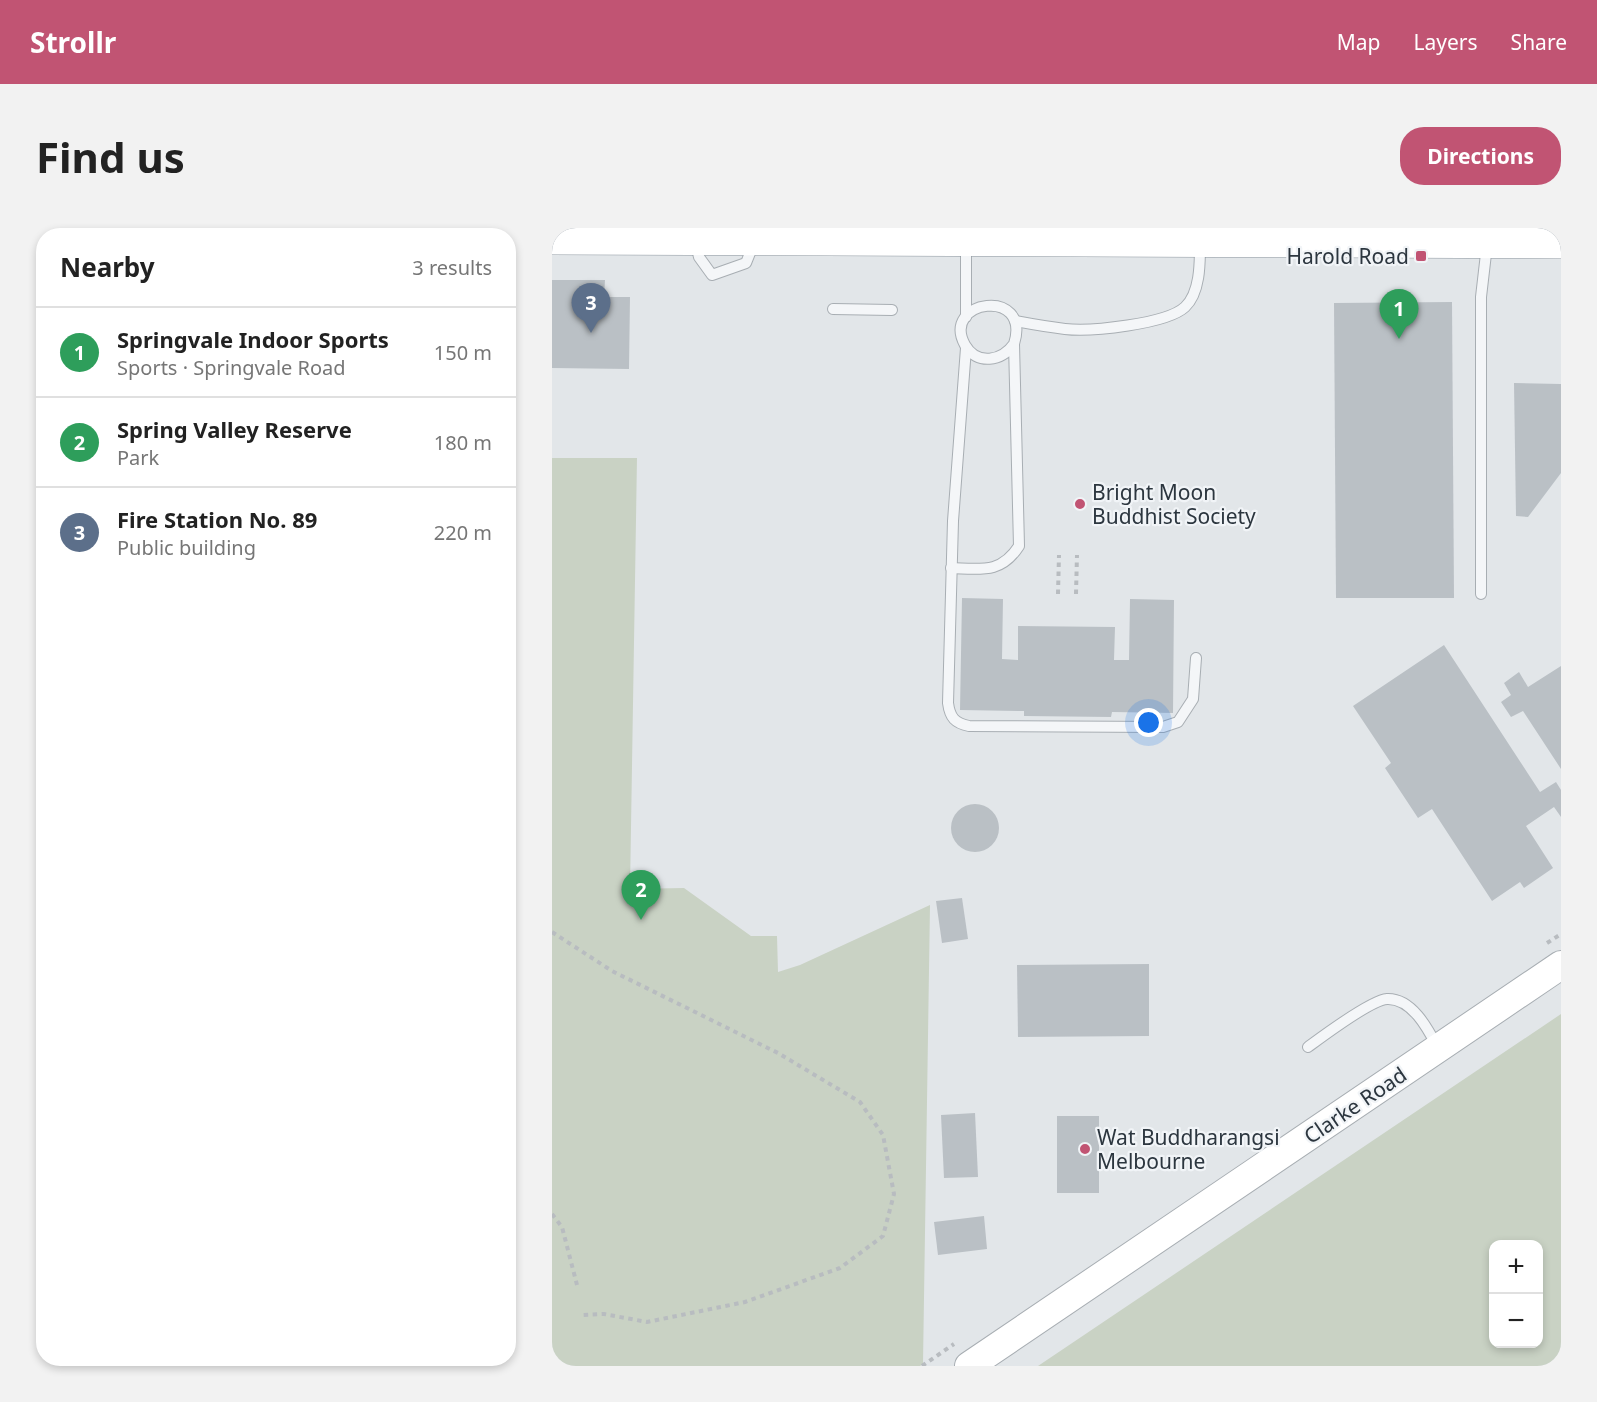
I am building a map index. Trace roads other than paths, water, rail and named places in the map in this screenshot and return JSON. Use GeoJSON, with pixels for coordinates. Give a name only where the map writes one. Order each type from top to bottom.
{"type":"FeatureCollection","features":[{"type":"Feature","properties":{"kind":"highway"},"geometry":{"type":"LineString","coordinates":[[552,238],[631,233],[694,238],[1561,242]]}},
{"type":"Feature","properties":{"kind":"main road","name":"Clarke Road"},"geometry":{"type":"LineString","coordinates":[[969,1366],[1561,965]]}},
{"type":"Feature","properties":{"kind":"lane"},"geometry":{"type":"LineString","coordinates":[[966,239],[966,317],[961,332],[966,348],[951,568],[948,703],[950,714],[957,723],[969,726],[1163,727],[1178,722],[1193,699],[1196,658]]}},
{"type":"Feature","properties":{"kind":"lane"},"geometry":{"type":"LineString","coordinates":[[1014,321],[1066,329],[1095,328],[1145,321],[1178,312],[1187,306],[1194,290],[1200,264],[1200,240]]}},
{"type":"Feature","properties":{"kind":"lane"},"geometry":{"type":"LineString","coordinates":[[1481,594],[1481,297],[1487,242]]}},
{"type":"Feature","properties":{"kind":"lane"},"geometry":{"type":"LineString","coordinates":[[966,317],[979,306],[996,305],[1004,308],[1014,321],[1017,336],[1014,344],[1003,356],[987,360],[972,354],[966,348]]}},
{"type":"Feature","properties":{"kind":"lane"},"geometry":{"type":"LineString","coordinates":[[833,309],[892,310]]}},
{"type":"Feature","properties":{"kind":"lane"},"geometry":{"type":"LineString","coordinates":[[951,568],[988,570],[1011,558],[1019,546],[1014,344]]}},
{"type":"Feature","properties":{"kind":"lane"},"geometry":{"type":"LineString","coordinates":[[1308,1047],[1372,1004],[1387,999],[1407,1006],[1426,1026],[1438,1048]]}},
{"type":"Feature","properties":{"kind":"place","name":"Harold Road"},"geometry":{"type":"Point","coordinates":[1421,256]}},
{"type":"Feature","properties":{"kind":"place","name":"Fire Station No. 89"},"geometry":{"type":"Point","coordinates":[591,333]}},
{"type":"Feature","properties":{"kind":"place","name":"Springvale Indoor Sports"},"geometry":{"type":"Point","coordinates":[1399,339]}},
{"type":"Feature","properties":{"kind":"place","name":"Bright Moon Buddhist Society"},"geometry":{"type":"Point","coordinates":[1080,504]}},
{"type":"Feature","properties":{"kind":"place","name":"Spring Valley Reserve"},"geometry":{"type":"Point","coordinates":[641,920]}},
{"type":"Feature","properties":{"kind":"place","name":"Wat Buddharangsi Melbourne"},"geometry":{"type":"Point","coordinates":[1085,1149]}}]}
